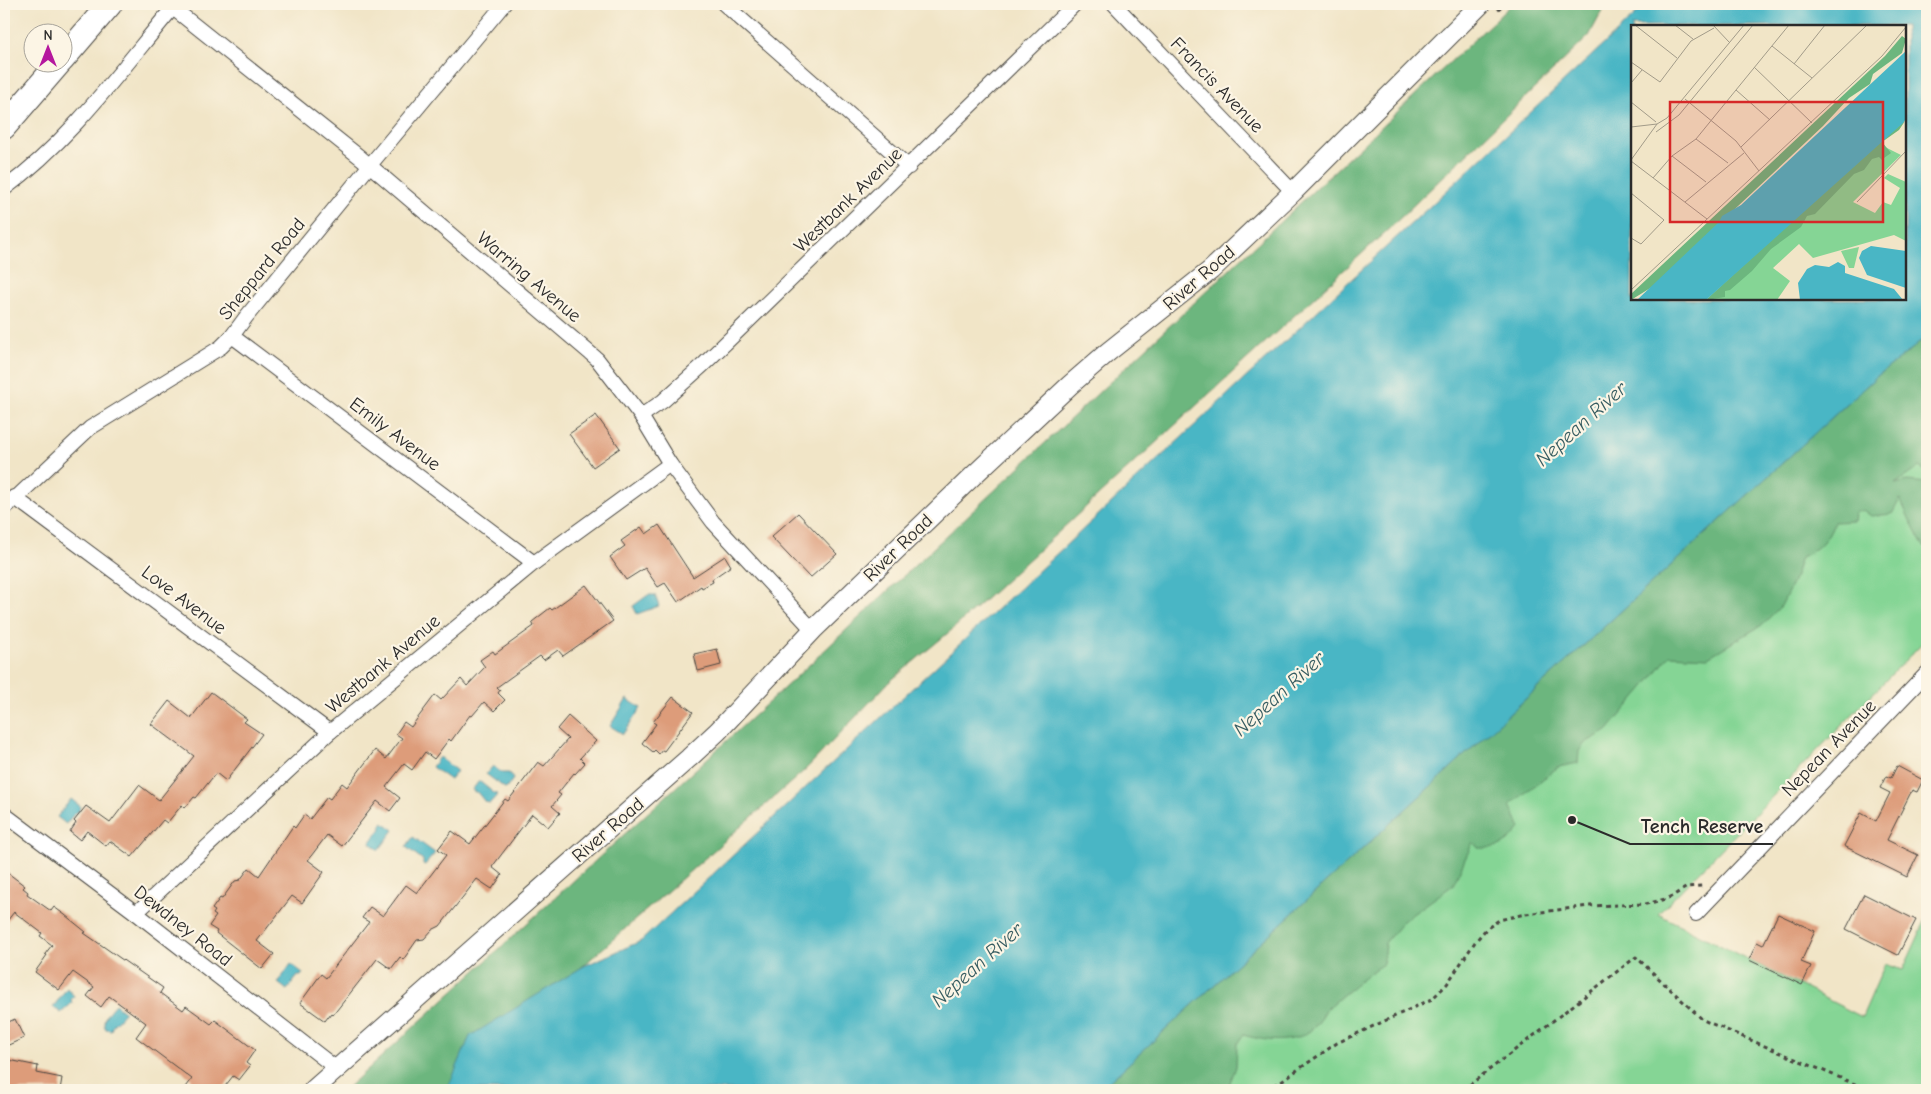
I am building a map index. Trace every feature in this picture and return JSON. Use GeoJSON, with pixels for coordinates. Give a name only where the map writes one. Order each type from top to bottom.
{"type":"FeatureCollection","features":[{"type":"Feature","properties":{"kind":"highway"},"geometry":{"type":"LineString","coordinates":[[72,30],[94,4]]}},
{"type":"Feature","properties":{"kind":"highway"},"geometry":{"type":"LineString","coordinates":[[72,48],[110,4]]}},
{"type":"Feature","properties":{"kind":"highway"},"geometry":{"type":"LineString","coordinates":[[4,105],[35,72]]}},
{"type":"Feature","properties":{"kind":"highway"},"geometry":{"type":"LineString","coordinates":[[4,127],[52,72]]}},
{"type":"Feature","properties":{"kind":"street","name":"Sheppard Road"},"geometry":{"type":"LineString","coordinates":[[4,509],[14,497],[90,428],[221,347],[232,336],[370,165],[504,4]]}},
{"type":"Feature","properties":{"kind":"street"},"geometry":{"type":"LineString","coordinates":[[724,4],[909,167]]}},
{"type":"Feature","properties":{"kind":"street","name":"Westbank Avenue"},"geometry":{"type":"LineString","coordinates":[[641,416],[663,401],[703,365],[1075,4]]}},
{"type":"Feature","properties":{"kind":"street","name":"Francis Avenue"},"geometry":{"type":"LineString","coordinates":[[1114,4],[1293,192]]}},
{"type":"Feature","properties":{"kind":"street","name":"River Road"},"geometry":{"type":"LineString","coordinates":[[314,1090],[689,758],[718,731],[813,630],[1070,385],[1108,352],[1211,270],[1293,192],[1481,4]]}},
{"type":"Feature","properties":{"kind":"street","name":"Warring Avenue"},"geometry":{"type":"LineString","coordinates":[[172,5],[370,165],[597,359],[641,416],[670,464],[720,531],[813,630]]}},
{"type":"Feature","properties":{"kind":"street"},"geometry":{"type":"LineString","coordinates":[[4,190],[80,120],[172,5]]}},
{"type":"Feature","properties":{"kind":"street","name":"Emily Avenue"},"geometry":{"type":"LineString","coordinates":[[232,336],[534,563]]}},
{"type":"Feature","properties":{"kind":"street","name":"Westbank Avenue"},"geometry":{"type":"LineString","coordinates":[[136,913],[330,732],[534,563],[670,464]]}},
{"type":"Feature","properties":{"kind":"street","name":"Love Avenue"},"geometry":{"type":"LineString","coordinates":[[14,497],[330,732]]}},
{"type":"Feature","properties":{"kind":"street","name":"Nepean Avenue"},"geometry":{"type":"LineString","coordinates":[[1696,914],[1927,673]]}},
{"type":"Feature","properties":{"kind":"street","name":"Dewdney Road"},"geometry":{"type":"LineString","coordinates":[[4,814],[136,913],[337,1069]]}},
{"type":"Feature","properties":{"kind":"path"},"geometry":{"type":"LineString","coordinates":[[1268,1090],[1337,1043],[1432,1000],[1447,984],[1475,942],[1486,929],[1499,920],[1525,914],[1589,906],[1646,904],[1669,898],[1687,887],[1723,885]]}},
{"type":"Feature","properties":{"kind":"path"},"geometry":{"type":"LineString","coordinates":[[1463,1090],[1636,956],[1704,1020],[1869,1090]]}},
{"type":"Feature","properties":{"kind":"green space"},"geometry":{"type":"Polygon","coordinates":[[[1512,4],[1606,4],[1589,36],[1392,226],[954,628],[889,682],[806,769],[550,995],[453,1090],[345,1090],[794,679],[1512,4]]]}},
{"type":"Feature","properties":{"kind":"green space"},"geometry":{"type":"Polygon","coordinates":[[[1927,337],[1927,363],[1920,374],[1927,382],[1927,472],[1919,467],[1895,484],[1907,481],[1927,483],[1927,550],[1917,535],[1900,499],[1892,514],[1871,516],[1863,510],[1855,513],[1854,521],[1834,522],[1829,534],[1822,543],[1801,557],[1793,582],[1781,606],[1762,625],[1708,657],[1670,655],[1607,731],[1585,743],[1579,751],[1578,763],[1558,767],[1510,805],[1520,828],[1507,842],[1492,848],[1478,848],[1473,842],[1453,885],[1403,921],[1385,943],[1383,964],[1329,1007],[1311,1030],[1302,1036],[1283,1040],[1243,1035],[1237,1044],[1236,1067],[1227,1090],[1100,1090],[1876,377],[1927,337]]]}},
{"type":"Feature","properties":{"kind":"green space"},"geometry":{"type":"Polygon","coordinates":[[[1927,403],[1927,638],[1658,914],[1862,1017],[1885,964],[1903,970],[1927,917],[1927,1090],[1100,1090],[1927,403]]]}},
{"type":"Feature","properties":{"kind":"water","name":"Nepean River"},"geometry":{"type":"Polygon","coordinates":[[[1647,4],[1927,4],[1927,337],[1876,377],[1100,1090],[447,1090],[470,1036],[584,966],[641,941],[1647,4]]]}},
{"type":"Feature","properties":{"kind":"water"},"geometry":{"type":"Polygon","coordinates":[[[648,595],[655,595],[659,606],[637,614],[633,606],[648,595]]]}},
{"type":"Feature","properties":{"kind":"water"},"geometry":{"type":"Polygon","coordinates":[[[627,699],[641,708],[623,734],[610,726],[627,699]]]}},
{"type":"Feature","properties":{"kind":"water"},"geometry":{"type":"Polygon","coordinates":[[[439,757],[457,771],[450,780],[432,767],[439,757]]]}},
{"type":"Feature","properties":{"kind":"water"},"geometry":{"type":"Polygon","coordinates":[[[493,766],[502,773],[509,773],[513,779],[506,789],[486,774],[493,766]]]}},
{"type":"Feature","properties":{"kind":"water"},"geometry":{"type":"Polygon","coordinates":[[[479,781],[498,794],[490,803],[485,802],[477,792],[472,790],[479,781]]]}},
{"type":"Feature","properties":{"kind":"water"},"geometry":{"type":"Polygon","coordinates":[[[71,799],[80,806],[79,811],[66,824],[57,817],[71,799]]]}},
{"type":"Feature","properties":{"kind":"water"},"geometry":{"type":"Polygon","coordinates":[[[383,822],[394,830],[379,850],[370,843],[382,827],[383,822]]]}},
{"type":"Feature","properties":{"kind":"water"},"geometry":{"type":"Polygon","coordinates":[[[413,837],[435,853],[425,865],[423,860],[406,847],[413,837]]]}},
{"type":"Feature","properties":{"kind":"water"},"geometry":{"type":"Polygon","coordinates":[[[291,964],[303,973],[301,976],[298,976],[287,990],[278,983],[291,964]]]}},
{"type":"Feature","properties":{"kind":"water"},"geometry":{"type":"Polygon","coordinates":[[[67,988],[74,996],[71,1000],[72,1003],[61,1013],[53,1007],[67,988]]]}},
{"type":"Feature","properties":{"kind":"water"},"geometry":{"type":"Polygon","coordinates":[[[115,1004],[125,1012],[111,1030],[106,1029],[104,1026],[105,1019],[115,1004]]]}},
{"type":"Feature","properties":{"kind":"building"},"geometry":{"type":"Polygon","coordinates":[[[596,415],[620,448],[593,467],[569,434],[596,415]]]}},
{"type":"Feature","properties":{"kind":"building"},"geometry":{"type":"Polygon","coordinates":[[[798,513],[837,554],[810,578],[771,537],[798,513]]]}},
{"type":"Feature","properties":{"kind":"building"},"geometry":{"type":"Polygon","coordinates":[[[659,525],[693,577],[725,556],[731,566],[712,579],[713,582],[702,588],[701,586],[678,602],[665,583],[658,587],[645,568],[626,580],[610,557],[625,546],[621,541],[641,527],[646,534],[659,525]]]}},
{"type":"Feature","properties":{"kind":"building"},"geometry":{"type":"Polygon","coordinates":[[[586,585],[613,621],[563,656],[558,650],[544,660],[540,656],[497,687],[500,690],[498,693],[505,700],[494,711],[484,702],[472,716],[470,715],[451,741],[449,739],[434,759],[425,752],[412,770],[404,764],[386,787],[400,798],[390,811],[377,801],[342,846],[327,835],[308,860],[324,872],[302,903],[292,896],[257,941],[274,954],[262,969],[209,926],[216,916],[213,914],[215,911],[212,909],[220,898],[222,899],[235,881],[240,880],[249,868],[259,876],[293,826],[295,828],[304,815],[310,819],[327,797],[330,799],[342,783],[347,787],[375,750],[386,759],[402,738],[396,734],[404,722],[411,727],[435,695],[441,700],[461,679],[467,686],[485,667],[480,660],[493,651],[495,654],[534,626],[532,622],[550,608],[552,610],[586,585]]]}},
{"type":"Feature","properties":{"kind":"building"},"geometry":{"type":"Polygon","coordinates":[[[717,649],[721,665],[698,671],[694,654],[717,649]]]}},
{"type":"Feature","properties":{"kind":"building"},"geometry":{"type":"Polygon","coordinates":[[[211,692],[247,719],[244,722],[262,734],[226,781],[216,773],[196,798],[194,797],[185,808],[182,805],[167,823],[163,820],[132,857],[110,841],[106,846],[87,831],[80,840],[70,832],[76,823],[74,821],[86,806],[110,823],[139,785],[159,800],[194,756],[151,724],[169,701],[191,718],[211,692]]]}},
{"type":"Feature","properties":{"kind":"building"},"geometry":{"type":"Polygon","coordinates":[[[673,697],[693,712],[664,751],[662,750],[659,754],[655,750],[653,752],[642,743],[656,724],[653,722],[673,697]]]}},
{"type":"Feature","properties":{"kind":"building"},"geometry":{"type":"Polygon","coordinates":[[[568,716],[596,741],[580,758],[585,763],[558,793],[561,795],[552,806],[560,813],[548,827],[532,814],[492,867],[502,875],[492,889],[477,879],[440,926],[432,930],[424,939],[417,940],[403,960],[400,957],[391,969],[377,959],[333,1015],[331,1013],[325,1021],[300,1003],[321,974],[326,978],[369,922],[362,918],[370,907],[383,916],[406,885],[417,893],[446,855],[438,849],[452,831],[470,844],[505,799],[508,801],[538,762],[544,766],[568,739],[557,729],[568,716]]]}},
{"type":"Feature","properties":{"kind":"building"},"geometry":{"type":"Polygon","coordinates":[[[1897,766],[1923,780],[1917,792],[1912,790],[1887,840],[1918,855],[1907,877],[1844,846],[1861,813],[1876,821],[1890,793],[1880,788],[1886,776],[1891,778],[1897,766]]]}},
{"type":"Feature","properties":{"kind":"building"},"geometry":{"type":"Polygon","coordinates":[[[4,870],[25,886],[23,888],[28,892],[27,894],[51,911],[54,907],[86,932],[84,933],[163,988],[160,993],[183,1010],[186,1006],[211,1024],[215,1020],[255,1050],[246,1063],[250,1066],[239,1080],[233,1076],[222,1090],[184,1090],[192,1079],[136,1037],[146,1023],[109,996],[101,1007],[87,996],[94,987],[73,972],[59,990],[35,972],[52,945],[40,936],[42,933],[14,912],[4,925],[4,870]]]}},
{"type":"Feature","properties":{"kind":"building"},"geometry":{"type":"Polygon","coordinates":[[[1864,894],[1916,920],[1898,955],[1846,929],[1864,894]]]}},
{"type":"Feature","properties":{"kind":"building"},"geometry":{"type":"Polygon","coordinates":[[[1778,914],[1815,931],[1801,962],[1811,966],[1802,985],[1749,960],[1757,942],[1763,945],[1778,914]]]}},
{"type":"Feature","properties":{"kind":"building"},"geometry":{"type":"Polygon","coordinates":[[[15,1019],[24,1038],[4,1047],[4,1024],[15,1019]]]}},
{"type":"Feature","properties":{"kind":"building"},"geometry":{"type":"Polygon","coordinates":[[[4,1059],[38,1066],[37,1073],[62,1078],[60,1090],[4,1090],[4,1059]]]}},
{"type":"Feature","properties":{"kind":"place","name":"Tench Reserve"},"geometry":{"type":"Point","coordinates":[1572,820]}}]}
